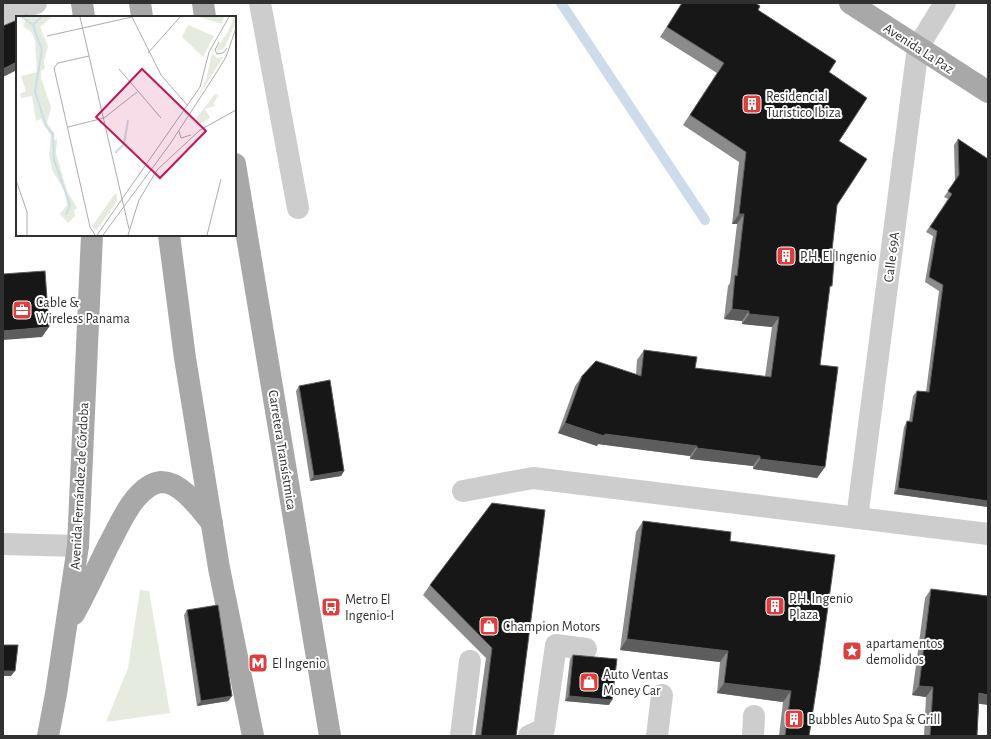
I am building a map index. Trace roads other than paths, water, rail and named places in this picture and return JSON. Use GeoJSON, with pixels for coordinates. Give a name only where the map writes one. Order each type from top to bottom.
{"type":"FeatureCollection","features":[{"type":"Feature","properties":{"kind":"main road"},"geometry":{"type":"LineString","coordinates":[[82,3],[84,16]]}},
{"type":"Feature","properties":{"kind":"main road"},"geometry":{"type":"LineString","coordinates":[[140,3],[142,16]]}},
{"type":"Feature","properties":{"kind":"main road"},"geometry":{"type":"LineString","coordinates":[[203,3],[205,16]]}},
{"type":"Feature","properties":{"kind":"main road","name":"Avenida La Paz"},"geometry":{"type":"LineString","coordinates":[[850,3],[988,92]]}},
{"type":"Feature","properties":{"kind":"main road","name":"Carretera Transístmica"},"geometry":{"type":"LineString","coordinates":[[236,170],[330,736]]}},
{"type":"Feature","properties":{"kind":"main road","name":"Avenida Fernández de Córdoba"},"geometry":{"type":"LineString","coordinates":[[48,736],[56,694],[78,546],[92,236]]}},
{"type":"Feature","properties":{"kind":"main road"},"geometry":{"type":"LineString","coordinates":[[169,236],[185,358],[219,568],[253,736]]}},
{"type":"Feature","properties":{"kind":"main road"},"geometry":{"type":"LineString","coordinates":[[65,633],[123,516],[136,498],[149,486],[162,482],[174,485],[195,503],[213,524]]}},
{"type":"Feature","properties":{"kind":"street"},"geometry":{"type":"LineString","coordinates":[[3,16],[36,3]]}},
{"type":"Feature","properties":{"kind":"street"},"geometry":{"type":"LineString","coordinates":[[260,3],[298,208]]}},
{"type":"Feature","properties":{"kind":"street","name":"Calle 69A"},"geometry":{"type":"LineString","coordinates":[[857,518],[918,47],[945,3]]}},
{"type":"Feature","properties":{"kind":"street"},"geometry":{"type":"LineString","coordinates":[[463,491],[533,478],[988,534]]}},
{"type":"Feature","properties":{"kind":"street"},"geometry":{"type":"LineString","coordinates":[[3,544],[78,546]]}},
{"type":"Feature","properties":{"kind":"street"},"geometry":{"type":"LineString","coordinates":[[529,736],[544,729],[556,645],[586,649]]}},
{"type":"Feature","properties":{"kind":"street"},"geometry":{"type":"LineString","coordinates":[[461,736],[470,661]]}},
{"type":"Feature","properties":{"kind":"street"},"geometry":{"type":"LineString","coordinates":[[657,736],[662,695]]}},
{"type":"Feature","properties":{"kind":"waterway"},"geometry":{"type":"LineString","coordinates":[[561,3],[705,220]]}},
{"type":"Feature","properties":{"kind":"place","name":"Residencial Turistico Ibiza"},"geometry":{"type":"Point","coordinates":[752,104]}},
{"type":"Feature","properties":{"kind":"place","name":"P.H. El Ingenio"},"geometry":{"type":"Point","coordinates":[786,256]}},
{"type":"Feature","properties":{"kind":"place","name":"Cable & Wireless Panama"},"geometry":{"type":"Point","coordinates":[22,310]}},
{"type":"Feature","properties":{"kind":"place","name":"P.H. Ingenio Plaza"},"geometry":{"type":"Point","coordinates":[775,606]}},
{"type":"Feature","properties":{"kind":"place","name":"Metro El Ingenio-I"},"geometry":{"type":"Point","coordinates":[331,607]}},
{"type":"Feature","properties":{"kind":"place","name":"Champion Motors"},"geometry":{"type":"Point","coordinates":[489,626]}},
{"type":"Feature","properties":{"kind":"place","name":"apartamentos demolidos"},"geometry":{"type":"Point","coordinates":[852,651]}},
{"type":"Feature","properties":{"kind":"place","name":"El Ingenio"},"geometry":{"type":"Point","coordinates":[258,663]}},
{"type":"Feature","properties":{"kind":"place","name":"Auto Ventas Money Car"},"geometry":{"type":"Point","coordinates":[589,682]}},
{"type":"Feature","properties":{"kind":"place","name":"Bubbles Auto Spa & Grill"},"geometry":{"type":"Point","coordinates":[794,719]}}]}
